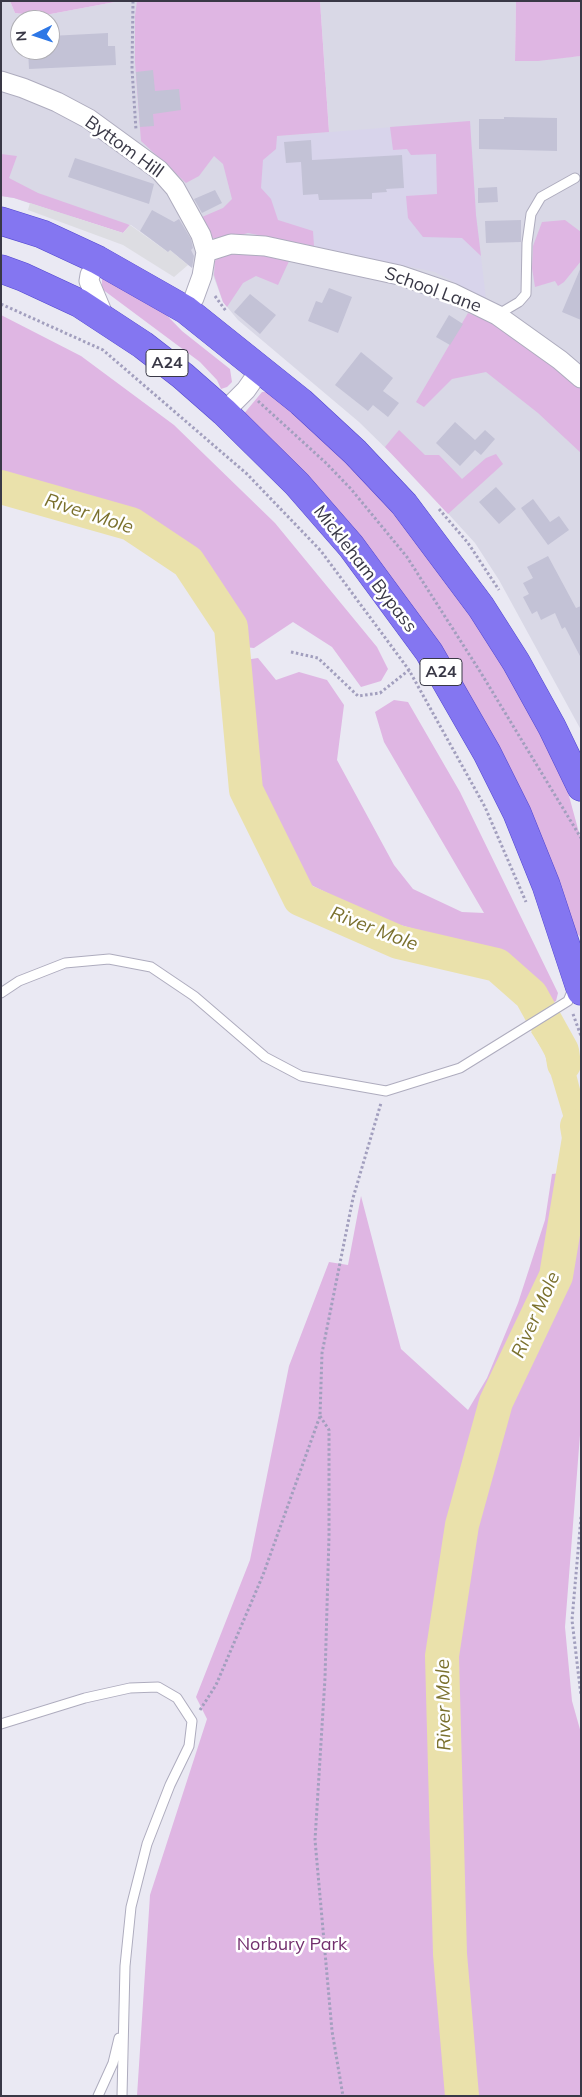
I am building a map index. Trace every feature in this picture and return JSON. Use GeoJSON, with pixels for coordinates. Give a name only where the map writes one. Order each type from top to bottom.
{"type":"FeatureCollection","features":[{"type":"Feature","properties":{"kind":"highway"},"geometry":{"type":"LineString","coordinates":[[1,221],[42,234],[98,260],[186,310],[253,380],[301,402],[355,452],[404,504],[481,607],[516,662],[552,727],[581,787]]}},
{"type":"Feature","properties":{"kind":"highway","name":"Mickleham Bypass"},"geometry":{"type":"LineString","coordinates":[[1,269],[23,276],[71,299],[143,345],[224,412],[297,484],[351,546],[429,652],[487,753],[517,813],[546,884],[575,991]]}},
{"type":"Feature","properties":{"kind":"street","name":"Byttom Hill"},"geometry":{"type":"LineString","coordinates":[[1,81],[56,102],[89,120],[159,170],[175,188],[201,235],[206,252],[202,276],[194,298],[186,310]]}},
{"type":"Feature","properties":{"kind":"street","name":"School Lane"},"geometry":{"type":"LineString","coordinates":[[206,252],[230,244],[265,246],[399,274],[452,293],[497,315],[560,360],[581,378]]}},
{"type":"Feature","properties":{"kind":"street"},"geometry":{"type":"LineString","coordinates":[[98,260],[90,275],[90,281],[106,320]]}},
{"type":"Feature","properties":{"kind":"street"},"geometry":{"type":"LineString","coordinates":[[224,412],[253,380]]}},
{"type":"Feature","properties":{"kind":"lane"},"geometry":{"type":"LineString","coordinates":[[497,315],[519,302],[526,294],[527,243],[531,214],[541,197],[575,178]]}},
{"type":"Feature","properties":{"kind":"lane"},"geometry":{"type":"LineString","coordinates":[[1,993],[19,981],[65,963],[109,959],[151,967],[194,996],[265,1057],[301,1076],[386,1091],[460,1068],[502,1044],[575,991]]}},
{"type":"Feature","properties":{"kind":"lane"},"geometry":{"type":"LineString","coordinates":[[1,1724],[84,1698],[130,1688],[158,1688],[177,1698],[192,1721],[189,1746],[170,1785],[147,1844],[131,1907],[125,1966],[122,2096]]}},
{"type":"Feature","properties":{"kind":"lane"},"geometry":{"type":"LineString","coordinates":[[98,2096],[113,2062],[123,2023]]}},
{"type":"Feature","properties":{"kind":"path"},"geometry":{"type":"LineString","coordinates":[[133,1],[132,69],[136,131]]}},
{"type":"Feature","properties":{"kind":"path"},"geometry":{"type":"LineString","coordinates":[[1,304],[103,350],[247,474],[321,552],[409,670],[485,807],[526,904]]}},
{"type":"Feature","properties":{"kind":"path"},"geometry":{"type":"LineString","coordinates":[[253,380],[351,489],[407,557],[476,664],[581,838]]}},
{"type":"Feature","properties":{"kind":"path"},"geometry":{"type":"LineString","coordinates":[[291,652],[318,658],[358,696],[380,693],[409,670]]}},
{"type":"Feature","properties":{"kind":"path"},"geometry":{"type":"LineString","coordinates":[[575,991],[581,1036]]}},
{"type":"Feature","properties":{"kind":"path"},"geometry":{"type":"LineString","coordinates":[[192,1721],[216,1685],[263,1575],[320,1416],[322,1353],[353,1198],[378,1108],[386,1091]]}},
{"type":"Feature","properties":{"kind":"path"},"geometry":{"type":"LineString","coordinates":[[320,1416],[329,1430],[329,1536],[325,1678],[315,1840],[332,2031],[343,2096]]}},
{"type":"Feature","properties":{"kind":"path"},"geometry":{"type":"LineString","coordinates":[[581,1518],[572,1620],[581,1696]]}},
{"type":"Feature","properties":{"kind":"shaded area"},"geometry":{"type":"Polygon","coordinates":[[[1,1],[10,1],[14,10],[10,10],[10,60],[60,60],[60,12],[120,1],[166,1],[329,131],[320,1],[516,1],[515,61],[581,56],[581,730],[499,580],[475,543],[411,473],[359,422],[238,320],[223,302],[213,275],[188,265],[171,250],[168,252],[131,225],[71,217],[14,198],[1,196],[1,1]]]}},
{"type":"Feature","properties":{"kind":"shaded area"},"geometry":{"type":"Polygon","coordinates":[[[470,121],[476,215],[486,299],[435,272],[248,233],[242,139],[470,121]]]}},
{"type":"Feature","properties":{"kind":"shaded area"},"geometry":{"type":"Polygon","coordinates":[[[30,203],[123,233],[130,225],[168,252],[170,250],[188,265],[174,277],[123,245],[28,210],[30,203]]]}},
{"type":"Feature","properties":{"kind":"shaded area"},"geometry":{"type":"Polygon","coordinates":[[[557,1014],[569,1046],[581,1093],[581,1171],[564,1173],[567,1146],[564,1119],[544,1052],[531,1032],[557,1014]]]}},
{"type":"Feature","properties":{"kind":"green space"},"geometry":{"type":"Polygon","coordinates":[[[10,1],[120,1],[60,12],[60,10],[14,10],[10,1]]]}},
{"type":"Feature","properties":{"kind":"green space"},"geometry":{"type":"Polygon","coordinates":[[[137,1],[320,1],[329,132],[277,136],[276,149],[263,160],[261,188],[271,199],[278,220],[313,231],[314,246],[248,233],[223,240],[212,238],[202,217],[223,208],[232,199],[223,164],[214,156],[199,176],[186,183],[141,141],[135,62],[135,16],[137,1]]]}},
{"type":"Feature","properties":{"kind":"green space"},"geometry":{"type":"Polygon","coordinates":[[[516,1],[581,1],[581,56],[538,61],[515,61],[516,1]]]}},
{"type":"Feature","properties":{"kind":"green space"},"geometry":{"type":"Polygon","coordinates":[[[470,121],[476,215],[481,256],[462,238],[423,237],[408,218],[406,196],[437,194],[436,154],[411,155],[407,149],[393,150],[390,127],[470,121]]]}},
{"type":"Feature","properties":{"kind":"green space"},"geometry":{"type":"Polygon","coordinates":[[[1,154],[17,156],[9,178],[38,193],[130,225],[123,233],[14,198],[1,196],[1,154]]]}},
{"type":"Feature","properties":{"kind":"green space"},"geometry":{"type":"Polygon","coordinates":[[[565,220],[581,232],[581,261],[564,282],[558,286],[555,281],[535,287],[532,268],[533,246],[542,222],[565,220]]]}},
{"type":"Feature","properties":{"kind":"green space"},"geometry":{"type":"Polygon","coordinates":[[[248,251],[290,259],[278,285],[256,276],[243,283],[227,307],[223,302],[214,275],[215,261],[222,253],[248,251]]]}},
{"type":"Feature","properties":{"kind":"green space"},"geometry":{"type":"Polygon","coordinates":[[[102,276],[147,295],[182,331],[230,369],[232,382],[227,387],[221,389],[217,380],[200,362],[102,289],[102,276]]]}},
{"type":"Feature","properties":{"kind":"green space"},"geometry":{"type":"Polygon","coordinates":[[[468,313],[490,322],[543,356],[581,388],[581,453],[538,413],[486,372],[452,379],[424,407],[416,402],[468,313]]]}},
{"type":"Feature","properties":{"kind":"green space"},"geometry":{"type":"Polygon","coordinates":[[[1,315],[81,356],[174,425],[275,523],[377,647],[388,669],[381,681],[361,687],[332,647],[293,622],[254,648],[244,647],[240,616],[222,585],[192,554],[138,515],[86,497],[1,476],[1,315]]]}},
{"type":"Feature","properties":{"kind":"green space"},"geometry":{"type":"Polygon","coordinates":[[[274,391],[408,524],[508,663],[566,785],[581,840],[581,938],[576,932],[516,783],[481,714],[437,642],[242,416],[262,392],[274,391]]]}},
{"type":"Feature","properties":{"kind":"green space"},"geometry":{"type":"Polygon","coordinates":[[[399,430],[425,455],[439,455],[462,479],[486,458],[496,454],[503,464],[448,514],[385,447],[399,430]]]}},
{"type":"Feature","properties":{"kind":"green space"},"geometry":{"type":"Polygon","coordinates":[[[258,658],[276,680],[299,672],[327,680],[344,705],[337,760],[394,865],[413,889],[462,912],[484,913],[384,742],[375,712],[394,700],[408,702],[460,792],[558,993],[556,1001],[549,1005],[513,958],[380,919],[311,885],[256,781],[245,660],[258,658]]]}},
{"type":"Feature","properties":{"kind":"green space","name":"Norbury Park"},"geometry":{"type":"Polygon","coordinates":[[[581,1171],[581,1422],[565,1627],[572,1701],[581,1733],[581,2096],[137,2096],[150,1895],[207,1719],[196,1697],[250,1560],[289,1366],[329,1262],[348,1265],[361,1196],[401,1349],[468,1410],[487,1378],[518,1303],[545,1220],[552,1174],[581,1171]]]}},
{"type":"Feature","properties":{"kind":"building"},"geometry":{"type":"Polygon","coordinates":[[[108,33],[108,46],[115,46],[116,65],[29,69],[29,60],[60,60],[60,35],[108,33]]]}},
{"type":"Feature","properties":{"kind":"building"},"geometry":{"type":"Polygon","coordinates":[[[153,70],[155,91],[179,89],[181,110],[153,114],[154,126],[140,127],[136,72],[153,70]]]}},
{"type":"Feature","properties":{"kind":"building"},"geometry":{"type":"Polygon","coordinates":[[[504,117],[557,118],[557,151],[479,149],[479,119],[504,119],[504,117]]]}},
{"type":"Feature","properties":{"kind":"building"},"geometry":{"type":"Polygon","coordinates":[[[311,140],[312,160],[402,155],[404,188],[386,189],[387,192],[372,193],[372,199],[319,200],[318,194],[303,195],[301,162],[286,163],[284,142],[311,140]]]}},
{"type":"Feature","properties":{"kind":"building"},"geometry":{"type":"Polygon","coordinates":[[[75,158],[154,184],[149,204],[68,177],[75,158]]]}},
{"type":"Feature","properties":{"kind":"building"},"geometry":{"type":"Polygon","coordinates":[[[497,187],[498,202],[478,203],[478,188],[497,187]]]}},
{"type":"Feature","properties":{"kind":"building"},"geometry":{"type":"Polygon","coordinates":[[[215,190],[222,203],[202,213],[194,199],[215,190]]]}},
{"type":"Feature","properties":{"kind":"building"},"geometry":{"type":"Polygon","coordinates":[[[152,210],[174,222],[179,219],[191,239],[193,248],[191,250],[194,256],[192,268],[170,250],[168,252],[140,231],[152,210]]]}},
{"type":"Feature","properties":{"kind":"building"},"geometry":{"type":"Polygon","coordinates":[[[521,220],[521,242],[486,243],[485,221],[521,220]]]}},
{"type":"Feature","properties":{"kind":"building"},"geometry":{"type":"Polygon","coordinates":[[[581,267],[581,320],[562,312],[581,267]]]}},
{"type":"Feature","properties":{"kind":"building"},"geometry":{"type":"Polygon","coordinates":[[[329,288],[352,297],[338,333],[308,321],[316,301],[322,303],[329,288]]]}},
{"type":"Feature","properties":{"kind":"building"},"geometry":{"type":"Polygon","coordinates":[[[250,294],[276,315],[260,334],[234,312],[250,294]]]}},
{"type":"Feature","properties":{"kind":"building"},"geometry":{"type":"Polygon","coordinates":[[[449,315],[463,324],[450,345],[436,337],[449,315]]]}},
{"type":"Feature","properties":{"kind":"building"},"geometry":{"type":"Polygon","coordinates":[[[361,352],[393,378],[383,391],[399,403],[388,417],[373,405],[368,411],[335,385],[361,352]]]}},
{"type":"Feature","properties":{"kind":"building"},"geometry":{"type":"Polygon","coordinates":[[[455,422],[475,440],[485,430],[495,439],[481,455],[475,450],[460,466],[436,443],[455,422]]]}},
{"type":"Feature","properties":{"kind":"building"},"geometry":{"type":"Polygon","coordinates":[[[496,487],[516,509],[499,524],[479,502],[496,487]]]}},
{"type":"Feature","properties":{"kind":"building"},"geometry":{"type":"Polygon","coordinates":[[[533,499],[550,522],[559,516],[569,530],[548,545],[521,508],[533,499]]]}},
{"type":"Feature","properties":{"kind":"building"},"geometry":{"type":"Polygon","coordinates":[[[548,556],[576,608],[581,606],[581,658],[565,627],[562,629],[555,613],[541,620],[537,611],[532,614],[523,597],[529,594],[523,583],[533,578],[527,567],[548,556]]]}},
{"type":"Feature","properties":{"kind":"waterway","name":"River Mole"},"geometry":{"type":"LineString","coordinates":[[1,487],[131,524],[188,562],[231,627],[246,790],[300,899],[398,942],[497,965],[531,995],[562,1051],[564,1064]]}},
{"type":"Feature","properties":{"kind":"waterway","name":"River Mole"},"geometry":{"type":"LineString","coordinates":[[462,2096],[450,1954],[442,1656],[462,1525],[496,1402],[556,1276],[579,1138],[577,1126]]}}]}
